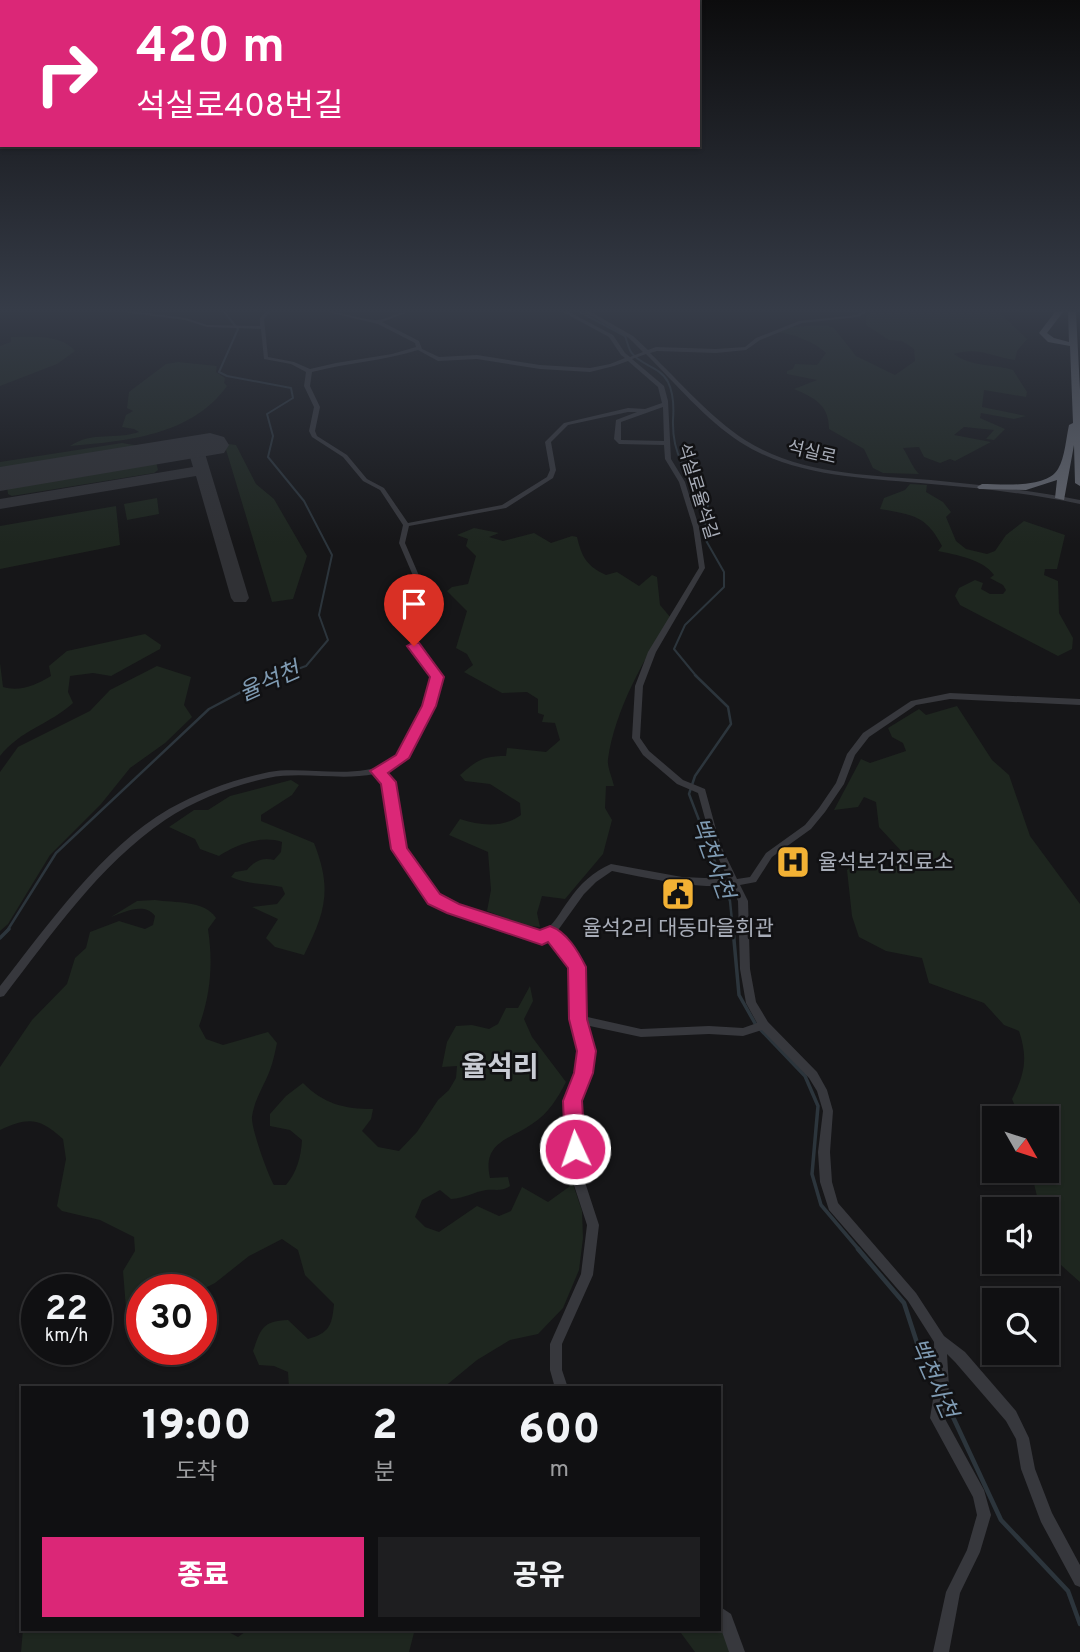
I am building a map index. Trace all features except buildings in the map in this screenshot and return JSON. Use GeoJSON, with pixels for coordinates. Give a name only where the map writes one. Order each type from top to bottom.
{"type":"FeatureCollection","features":[{"type":"Feature","properties":{"kind":"highway"},"geometry":{"type":"LineString","coordinates":[[1077,389],[1080,483]]}},
{"type":"Feature","properties":{"kind":"highway"},"geometry":{"type":"LineString","coordinates":[[1060,498],[1063,469],[1078,411]]}},
{"type":"Feature","properties":{"kind":"highway"},"geometry":{"type":"LineString","coordinates":[[982,487],[1033,484],[1051,479],[1063,469]]}},
{"type":"Feature","properties":{"kind":"street"},"geometry":{"type":"LineString","coordinates":[[0,993],[47,933],[108,863],[163,818],[208,795],[271,775],[377,771],[402,758],[429,706],[437,677],[414,646],[417,632],[408,609],[420,585],[402,543],[406,525],[382,489],[365,480],[345,456],[315,437],[312,431],[317,407],[308,389]]}},
{"type":"Feature","properties":{"kind":"street","name":"석실로율석길"},"geometry":{"type":"LineString","coordinates":[[662,389],[668,460],[682,482],[696,527],[702,568],[652,652],[639,686],[636,738],[646,753],[680,782],[702,791],[716,844],[734,877],[726,883]]}},
{"type":"Feature","properties":{"kind":"street","name":"석실로"},"geometry":{"type":"LineString","coordinates":[[685,389],[737,438],[763,453],[823,471],[982,487],[1080,502]]}},
{"type":"Feature","properties":{"kind":"street"},"geometry":{"type":"LineString","coordinates":[[665,404],[618,422],[617,439],[619,442],[666,443]]}},
{"type":"Feature","properties":{"kind":"street"},"geometry":{"type":"LineString","coordinates":[[406,525],[504,507],[551,478],[553,470],[548,442],[566,424],[628,410],[645,411]]}},
{"type":"Feature","properties":{"kind":"street"},"geometry":{"type":"LineString","coordinates":[[377,771],[388,782],[399,849],[434,899],[453,909],[542,938],[556,930],[577,896],[596,876],[611,867],[694,883],[753,880],[769,855],[808,827],[840,784],[850,754],[866,735],[914,703],[950,696],[1080,702]]}},
{"type":"Feature","properties":{"kind":"street"},"geometry":{"type":"LineString","coordinates":[[726,883],[743,901],[746,969],[751,1003],[760,1027],[813,1075],[822,1090],[828,1111],[824,1152],[826,1182],[832,1206],[912,1297],[940,1340],[960,1357],[1011,1416],[1022,1438],[1028,1469],[1046,1517],[1080,1580]]}},
{"type":"Feature","properties":{"kind":"street"},"geometry":{"type":"LineString","coordinates":[[550,933],[562,944],[577,967],[578,1019],[587,1051],[584,1073],[573,1101],[576,1173],[593,1225],[587,1275],[556,1344],[556,1370],[561,1386]]}},
{"type":"Feature","properties":{"kind":"street"},"geometry":{"type":"LineString","coordinates":[[578,1019],[641,1034],[709,1030],[743,1032],[760,1027]]}},
{"type":"Feature","properties":{"kind":"street"},"geometry":{"type":"LineString","coordinates":[[940,1340],[942,1387],[937,1418],[979,1495],[984,1515],[973,1552],[953,1592],[941,1652]]}},
{"type":"Feature","properties":{"kind":"street"},"geometry":{"type":"LineString","coordinates":[[721,1615],[726,1619],[737,1652]]}},
{"type":"Feature","properties":{"kind":"shaded area"},"geometry":{"type":"Polygon","coordinates":[[[133,389],[224,389],[195,416],[176,426],[135,438],[70,446],[95,437],[139,432],[122,427],[126,415],[133,411],[127,408],[129,392],[133,389]]]}},
{"type":"Feature","properties":{"kind":"shaded area"},"geometry":{"type":"Polygon","coordinates":[[[794,389],[1025,389],[1027,392],[1026,397],[984,390],[982,407],[1026,416],[1014,419],[981,413],[980,418],[1005,429],[994,440],[986,439],[994,430],[964,427],[954,435],[991,442],[955,461],[950,459],[940,463],[924,457],[919,447],[903,448],[919,474],[883,473],[873,468],[864,449],[829,429],[823,408],[794,389]]]}},
{"type":"Feature","properties":{"kind":"shaded area"},"geometry":{"type":"Polygon","coordinates":[[[185,438],[218,443],[199,441],[0,472],[0,462],[122,443],[140,446],[185,438]]]}},
{"type":"Feature","properties":{"kind":"shaded area"},"geometry":{"type":"Polygon","coordinates":[[[224,443],[236,445],[256,484],[274,499],[307,556],[293,599],[272,602],[224,443]]]}},
{"type":"Feature","properties":{"kind":"shaded area"},"geometry":{"type":"Polygon","coordinates":[[[156,462],[158,470],[154,473],[12,496],[8,494],[7,486],[12,483],[156,462]]]}},
{"type":"Feature","properties":{"kind":"shaded area"},"geometry":{"type":"Polygon","coordinates":[[[910,484],[927,485],[926,492],[943,502],[951,512],[946,517],[956,541],[966,549],[987,554],[995,551],[1006,535],[1024,521],[1065,535],[1057,569],[1045,569],[1044,575],[1058,581],[1059,613],[1073,638],[1072,649],[1058,656],[960,605],[955,596],[959,588],[975,580],[983,583],[981,589],[990,594],[1003,594],[1006,590],[1003,585],[990,578],[994,575],[983,565],[969,558],[938,551],[942,546],[924,522],[910,515],[880,509],[884,498],[905,490],[910,484]]]}},
{"type":"Feature","properties":{"kind":"shaded area"},"geometry":{"type":"Polygon","coordinates":[[[157,498],[159,514],[127,520],[124,504],[157,498]]]}},
{"type":"Feature","properties":{"kind":"shaded area"},"geometry":{"type":"Polygon","coordinates":[[[116,506],[120,545],[0,569],[0,526],[116,506]]]}},
{"type":"Feature","properties":{"kind":"shaded area"},"geometry":{"type":"Polygon","coordinates":[[[474,528],[499,533],[489,537],[503,541],[534,533],[551,543],[577,537],[586,560],[606,575],[617,572],[639,586],[652,575],[657,577],[660,605],[671,618],[632,685],[617,722],[608,762],[614,786],[606,786],[605,808],[612,820],[603,854],[565,899],[542,896],[537,913],[540,927],[524,925],[487,911],[491,890],[488,852],[449,835],[460,819],[499,824],[521,815],[520,803],[490,784],[465,781],[460,775],[476,762],[506,756],[507,748],[546,752],[560,740],[555,723],[542,722],[544,715],[538,713],[538,699],[527,692],[502,693],[464,672],[473,665],[467,654],[456,648],[467,611],[447,591],[452,587],[468,584],[476,556],[466,546],[468,539],[457,535],[474,528]]]}},
{"type":"Feature","properties":{"kind":"shaded area"},"geometry":{"type":"Polygon","coordinates":[[[145,634],[161,645],[160,649],[111,676],[93,673],[70,676],[68,692],[73,703],[16,740],[0,756],[0,663],[3,687],[22,688],[51,676],[49,666],[67,651],[145,634]]]}},
{"type":"Feature","properties":{"kind":"shaded area"},"geometry":{"type":"Polygon","coordinates":[[[157,666],[191,677],[184,705],[192,717],[165,743],[130,768],[101,804],[50,855],[8,924],[0,931],[0,772],[18,747],[90,711],[110,690],[157,666]]]}},
{"type":"Feature","properties":{"kind":"shaded area"},"geometry":{"type":"Polygon","coordinates":[[[957,706],[992,760],[1009,775],[1030,836],[1080,904],[1080,1282],[1059,1263],[1059,1197],[1037,1197],[1034,1183],[1059,1183],[1059,1106],[1015,1106],[1012,1099],[1024,1066],[1024,1050],[1019,1031],[1004,1025],[984,1003],[929,983],[922,958],[886,951],[859,937],[852,916],[847,870],[858,861],[897,866],[903,853],[879,827],[876,802],[864,797],[858,807],[834,810],[861,759],[870,763],[906,751],[903,743],[892,737],[888,728],[919,709],[926,715],[957,706]]]}},
{"type":"Feature","properties":{"kind":"shaded area"},"geometry":{"type":"Polygon","coordinates":[[[291,780],[299,785],[292,795],[261,815],[261,821],[314,843],[320,859],[325,887],[322,912],[304,955],[275,947],[266,938],[278,919],[252,907],[277,904],[285,894],[282,887],[250,883],[231,877],[235,872],[247,870],[259,860],[274,860],[281,852],[282,842],[250,842],[219,856],[200,849],[195,839],[169,827],[194,810],[208,810],[230,796],[291,780]]]}},
{"type":"Feature","properties":{"kind":"shaded area"},"geometry":{"type":"Polygon","coordinates":[[[155,900],[197,905],[211,912],[216,918],[208,929],[210,978],[199,1026],[206,1039],[223,1045],[268,1032],[277,1043],[252,1117],[260,1151],[274,1185],[286,1185],[290,1180],[298,1164],[302,1140],[290,1130],[270,1126],[270,1114],[286,1096],[303,1083],[335,1104],[373,1109],[371,1119],[362,1131],[378,1147],[399,1151],[417,1132],[456,1078],[457,1066],[442,1067],[447,1042],[456,1026],[472,1025],[489,1029],[498,1024],[506,1008],[518,1008],[530,986],[533,1001],[524,1019],[532,1037],[566,1082],[543,1115],[494,1149],[490,1157],[490,1178],[508,1177],[510,1186],[451,1199],[440,1190],[422,1200],[415,1217],[425,1227],[439,1232],[477,1206],[499,1216],[511,1211],[522,1187],[548,1202],[573,1184],[582,1211],[583,1238],[579,1270],[563,1308],[538,1334],[510,1340],[477,1360],[445,1386],[289,1386],[288,1372],[274,1366],[259,1365],[253,1351],[261,1332],[268,1324],[288,1320],[308,1339],[315,1337],[328,1327],[334,1304],[305,1275],[298,1250],[282,1239],[249,1256],[217,1281],[217,1274],[126,1274],[126,1308],[123,1271],[135,1251],[134,1237],[100,1220],[62,1211],[57,1206],[66,1159],[63,1139],[47,1126],[26,1121],[0,1130],[0,1067],[32,1020],[67,984],[75,958],[86,948],[90,932],[119,921],[145,929],[153,925],[155,916],[145,910],[134,909],[111,917],[137,901],[155,900]]]}},
{"type":"Feature","properties":{"kind":"shaded area"},"geometry":{"type":"Polygon","coordinates":[[[721,1624],[736,1652],[695,1652],[679,1631],[721,1631],[721,1624]]]}},
{"type":"Feature","properties":{"kind":"shaded area"},"geometry":{"type":"Polygon","coordinates":[[[23,1631],[227,1631],[238,1637],[246,1631],[414,1631],[409,1652],[21,1652],[23,1631]]]}},
{"type":"Feature","properties":{"kind":"waterway","name":"율석천"},"geometry":{"type":"LineString","coordinates":[[275,677],[306,666],[328,640],[319,615],[332,555],[304,501],[268,457],[273,436],[267,414],[293,398],[291,389]]}},
{"type":"Feature","properties":{"kind":"waterway","name":"백천사천"},"geometry":{"type":"LineString","coordinates":[[670,389],[675,443],[687,471],[709,496],[704,537],[724,572],[724,587],[685,625],[674,649],[697,677]]}},
{"type":"Feature","properties":{"kind":"waterway","name":"율석천"},"geometry":{"type":"LineString","coordinates":[[7,931],[56,853],[209,709],[260,682],[280,675]]}},
{"type":"Feature","properties":{"kind":"waterway","name":"백천사천"},"geometry":{"type":"LineString","coordinates":[[697,677],[728,707],[731,724],[695,776],[689,794],[730,901],[733,931]]}},
{"type":"Feature","properties":{"kind":"waterway","name":"백천사천"},"geometry":{"type":"LineString","coordinates":[[733,929],[739,995],[756,1025]]}},
{"type":"Feature","properties":{"kind":"waterway","name":"율석천"},"geometry":{"type":"LineString","coordinates":[[0,938],[7,931]]}},
{"type":"Feature","properties":{"kind":"waterway","name":"백천사천"},"geometry":{"type":"LineString","coordinates":[[760,1029],[805,1076],[818,1106],[812,1174],[821,1205],[860,1251]]}},
{"type":"Feature","properties":{"kind":"waterway","name":"백천사천"},"geometry":{"type":"LineString","coordinates":[[858,1249],[904,1303],[918,1346],[936,1384]]}},
{"type":"Feature","properties":{"kind":"waterway","name":"백천사천"},"geometry":{"type":"LineString","coordinates":[[946,1402],[1001,1520],[1068,1591],[1080,1624]]}},
{"type":"Feature","properties":{"kind":"taxiway"},"geometry":{"type":"LineString","coordinates":[[195,447],[240,598]]}},
{"type":"Feature","properties":{"kind":"taxiway"},"geometry":{"type":"LineString","coordinates":[[0,504],[201,470]]}},
{"type":"Feature","properties":{"kind":"runway"},"geometry":{"type":"LineString","coordinates":[[0,479],[210,445]]}},
{"type":"Feature","properties":{"kind":"place","name":"율석보건진료소"},"geometry":{"type":"Point","coordinates":[793,862]}},
{"type":"Feature","properties":{"kind":"place","name":"율석2리 대동마을회관"},"geometry":{"type":"Point","coordinates":[678,894]}},
{"type":"Feature","properties":{"kind":"district","name":"율석리"},"geometry":{"type":"Point","coordinates":[500,1066]}},
{"type":"Feature","properties":{"kind":"route"},"geometry":{"type":"LineString","coordinates":[[414,646],[437,677],[429,706],[402,758],[377,771],[388,782],[399,849],[434,899],[453,909],[542,938],[550,933],[562,944],[577,967],[578,1019],[587,1051],[584,1073],[573,1101],[575,1149]]}}]}
